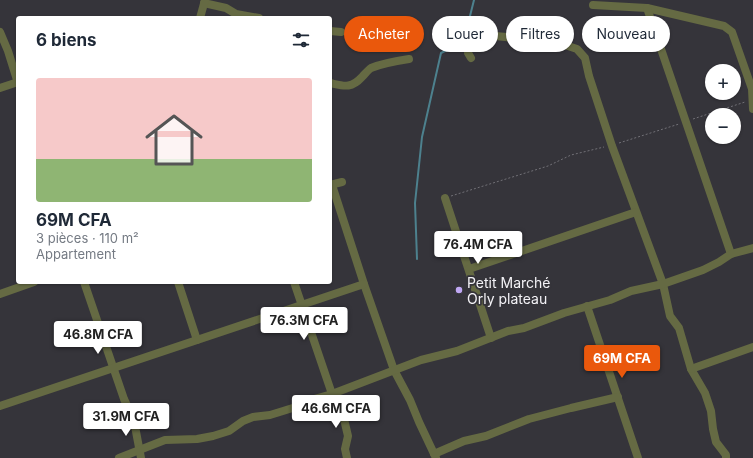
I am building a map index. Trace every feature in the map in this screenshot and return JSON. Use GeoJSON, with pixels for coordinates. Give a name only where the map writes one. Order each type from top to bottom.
{"type":"FeatureCollection","features":[{"type":"Feature","properties":{"kind":"street"},"geometry":{"type":"LineString","coordinates":[[201,16],[205,1],[226,8],[236,14],[248,16]]}},
{"type":"Feature","properties":{"kind":"street"},"geometry":{"type":"LineString","coordinates":[[593,5],[647,8],[724,26],[732,32],[752,89],[753,109]]}},
{"type":"Feature","properties":{"kind":"street"},"geometry":{"type":"LineString","coordinates":[[647,8],[730,254]]}},
{"type":"Feature","properties":{"kind":"street"},"geometry":{"type":"LineString","coordinates":[[332,30],[341,32]]}},
{"type":"Feature","properties":{"kind":"street"},"geometry":{"type":"LineString","coordinates":[[0,32],[16,76]]}},
{"type":"Feature","properties":{"kind":"street"},"geometry":{"type":"LineString","coordinates":[[471,58],[468,53],[470,41],[474,35],[479,33],[549,41],[577,49],[585,58],[589,76],[612,146],[663,284],[670,316],[679,328],[691,369],[705,393],[711,411],[716,442],[726,455],[726,458]]}},
{"type":"Feature","properties":{"kind":"street"},"geometry":{"type":"LineString","coordinates":[[332,83],[346,86],[352,85],[358,82],[370,69],[381,64],[409,58]]}},
{"type":"Feature","properties":{"kind":"street"},"geometry":{"type":"LineString","coordinates":[[0,88],[16,83]]}},
{"type":"Feature","properties":{"kind":"street"},"geometry":{"type":"LineString","coordinates":[[332,185],[342,182]]}},
{"type":"Feature","properties":{"kind":"street"},"geometry":{"type":"LineString","coordinates":[[332,188],[394,370],[410,400],[435,456],[464,441],[486,436],[529,419],[618,397]]}},
{"type":"Feature","properties":{"kind":"street"},"geometry":{"type":"LineString","coordinates":[[445,198],[491,338]]}},
{"type":"Feature","properties":{"kind":"street"},"geometry":{"type":"LineString","coordinates":[[469,270],[636,212]]}},
{"type":"Feature","properties":{"kind":"street"},"geometry":{"type":"LineString","coordinates":[[118,458],[140,454],[165,440],[197,439],[229,431],[243,421],[252,417],[270,415],[299,406],[307,401],[332,394],[421,360],[457,351],[508,331],[524,328],[564,313],[610,300],[631,291],[663,284],[703,270],[719,262],[730,254],[753,248]]}},
{"type":"Feature","properties":{"kind":"street"},"geometry":{"type":"LineString","coordinates":[[0,294],[28,284]]}},
{"type":"Feature","properties":{"kind":"street"},"geometry":{"type":"LineString","coordinates":[[85,284],[124,399],[134,421],[140,454]]}},
{"type":"Feature","properties":{"kind":"street"},"geometry":{"type":"LineString","coordinates":[[179,284],[197,340]]}},
{"type":"Feature","properties":{"kind":"street"},"geometry":{"type":"LineString","coordinates":[[295,284],[332,394],[343,415],[348,436],[344,449],[347,458]]}},
{"type":"Feature","properties":{"kind":"street"},"geometry":{"type":"LineString","coordinates":[[0,406],[364,284]]}},
{"type":"Feature","properties":{"kind":"street"},"geometry":{"type":"LineString","coordinates":[[587,306],[638,458]]}},
{"type":"Feature","properties":{"kind":"street"},"geometry":{"type":"LineString","coordinates":[[691,369],[753,347]]}},
{"type":"Feature","properties":{"kind":"path"},"geometry":{"type":"LineString","coordinates":[[445,198],[548,166],[571,154],[612,146],[752,100]]}},
{"type":"Feature","properties":{"kind":"waterway"},"geometry":{"type":"LineString","coordinates":[[417,259],[415,203],[422,137],[441,53],[449,49],[469,20],[474,0]]}},
{"type":"Feature","properties":{"kind":"place","name":"Petit Marché Orly plateau"},"geometry":{"type":"Point","coordinates":[459,290]}}]}
